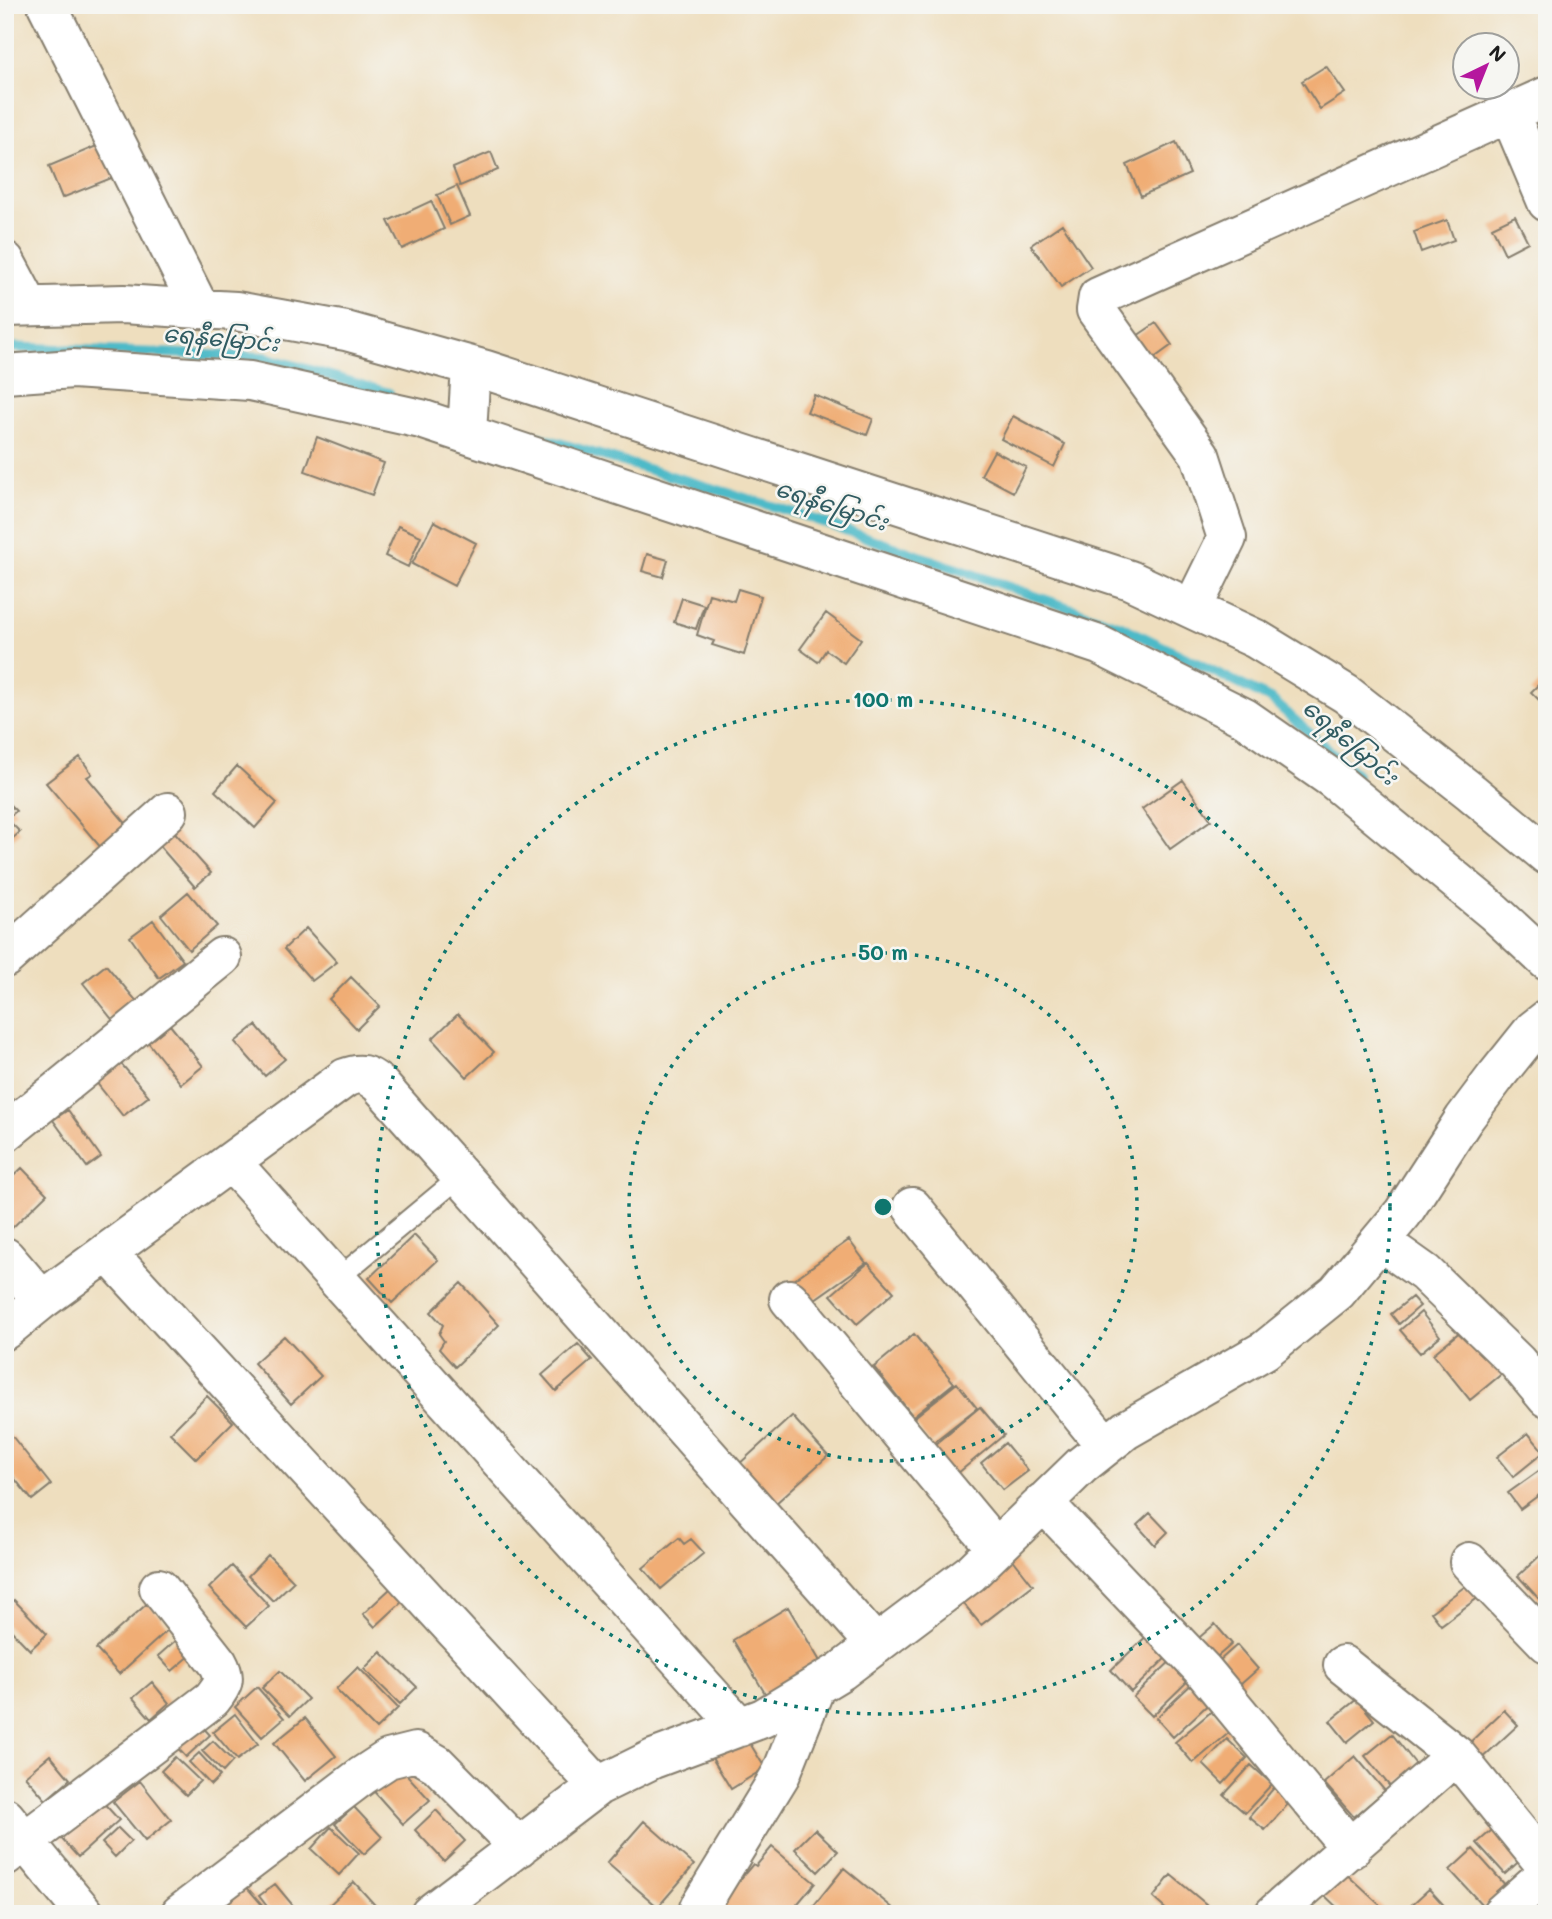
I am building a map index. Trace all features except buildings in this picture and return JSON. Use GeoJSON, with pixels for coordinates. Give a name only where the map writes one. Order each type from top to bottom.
{"type":"FeatureCollection","features":[{"type":"Feature","properties":{"kind":"street"},"geometry":{"type":"LineString","coordinates":[[47,5],[200,309]]}},
{"type":"Feature","properties":{"kind":"street"},"geometry":{"type":"LineString","coordinates":[[1192,609],[1227,538],[1200,455],[1096,310],[1098,297],[1547,96]]}},
{"type":"Feature","properties":{"kind":"street"},"geometry":{"type":"LineString","coordinates":[[1509,112],[1547,202]]}},
{"type":"Feature","properties":{"kind":"street"},"geometry":{"type":"LineString","coordinates":[[5,261],[17,306],[123,304],[200,309],[236,312],[346,331],[1130,580],[1256,639],[1346,694],[1547,855]]}},
{"type":"Feature","properties":{"kind":"street"},"geometry":{"type":"LineString","coordinates":[[5,374],[73,369],[250,382],[468,430],[1099,645],[1245,718],[1334,780],[1494,912],[1547,961]]}},
{"type":"Feature","properties":{"kind":"street"},"geometry":{"type":"LineString","coordinates":[[468,430],[471,370]]}},
{"type":"Feature","properties":{"kind":"street"},"geometry":{"type":"LineString","coordinates":[[5,958],[168,812]]}},
{"type":"Feature","properties":{"kind":"street"},"geometry":{"type":"LineString","coordinates":[[5,1133],[222,957]]}},
{"type":"Feature","properties":{"kind":"street"},"geometry":{"type":"LineString","coordinates":[[430,1914],[598,1786],[653,1759],[762,1718],[841,1671],[971,1573],[1043,1502],[1106,1446],[1136,1424],[1265,1350],[1337,1292],[1403,1213],[1464,1119],[1489,1086],[1533,1030],[1547,1019]]}},
{"type":"Feature","properties":{"kind":"street"},"geometry":{"type":"LineString","coordinates":[[5,1330],[41,1300],[345,1078],[357,1073],[369,1076],[461,1176],[876,1645]]}},
{"type":"Feature","properties":{"kind":"street"},"geometry":{"type":"LineString","coordinates":[[231,1162],[740,1727]]}},
{"type":"Feature","properties":{"kind":"street"},"geometry":{"type":"LineString","coordinates":[[912,1207],[1106,1446]]}},
{"type":"Feature","properties":{"kind":"street"},"geometry":{"type":"LineString","coordinates":[[1380,1241],[1425,1273],[1517,1362],[1547,1398]]}},
{"type":"Feature","properties":{"kind":"street"},"geometry":{"type":"LineString","coordinates":[[107,1252],[598,1786]]}},
{"type":"Feature","properties":{"kind":"street"},"geometry":{"type":"LineString","coordinates":[[5,1258],[41,1300]]}},
{"type":"Feature","properties":{"kind":"street"},"geometry":{"type":"LineString","coordinates":[[789,1299],[996,1548]]}},
{"type":"Feature","properties":{"kind":"street"},"geometry":{"type":"LineString","coordinates":[[1043,1502],[1203,1670],[1351,1849]]}},
{"type":"Feature","properties":{"kind":"street"},"geometry":{"type":"LineString","coordinates":[[1469,1562],[1547,1643]]}},
{"type":"Feature","properties":{"kind":"street"},"geometry":{"type":"LineString","coordinates":[[85,1914],[12,1838],[212,1699],[223,1684],[224,1675],[218,1663],[159,1588]]}},
{"type":"Feature","properties":{"kind":"street"},"geometry":{"type":"LineString","coordinates":[[1343,1665],[1456,1755],[1547,1867]]}},
{"type":"Feature","properties":{"kind":"street"},"geometry":{"type":"LineString","coordinates":[[700,1914],[699,1908],[781,1774],[816,1686]]}},
{"type":"Feature","properties":{"kind":"street"},"geometry":{"type":"LineString","coordinates":[[180,1914],[362,1776],[388,1759],[416,1752],[437,1764],[519,1847]]}},
{"type":"Feature","properties":{"kind":"street"},"geometry":{"type":"LineString","coordinates":[[1274,1914],[1456,1755]]}},
{"type":"Feature","properties":{"kind":"street"},"geometry":{"type":"LineString","coordinates":[[1501,1914],[1547,1874]]}},
{"type":"Feature","properties":{"kind":"lane"},"geometry":{"type":"LineString","coordinates":[[337,1279],[461,1176]]}},
{"type":"Feature","properties":{"kind":"waterway","name":"ရေနီမြောင်း"},"geometry":{"type":"LineString","coordinates":[[5,347],[265,357],[389,393]]}},
{"type":"Feature","properties":{"kind":"waterway","name":"ရေနီမြောင်း"},"geometry":{"type":"LineString","coordinates":[[505,427],[799,514],[1121,626],[1272,700],[1357,775]]}}]}
